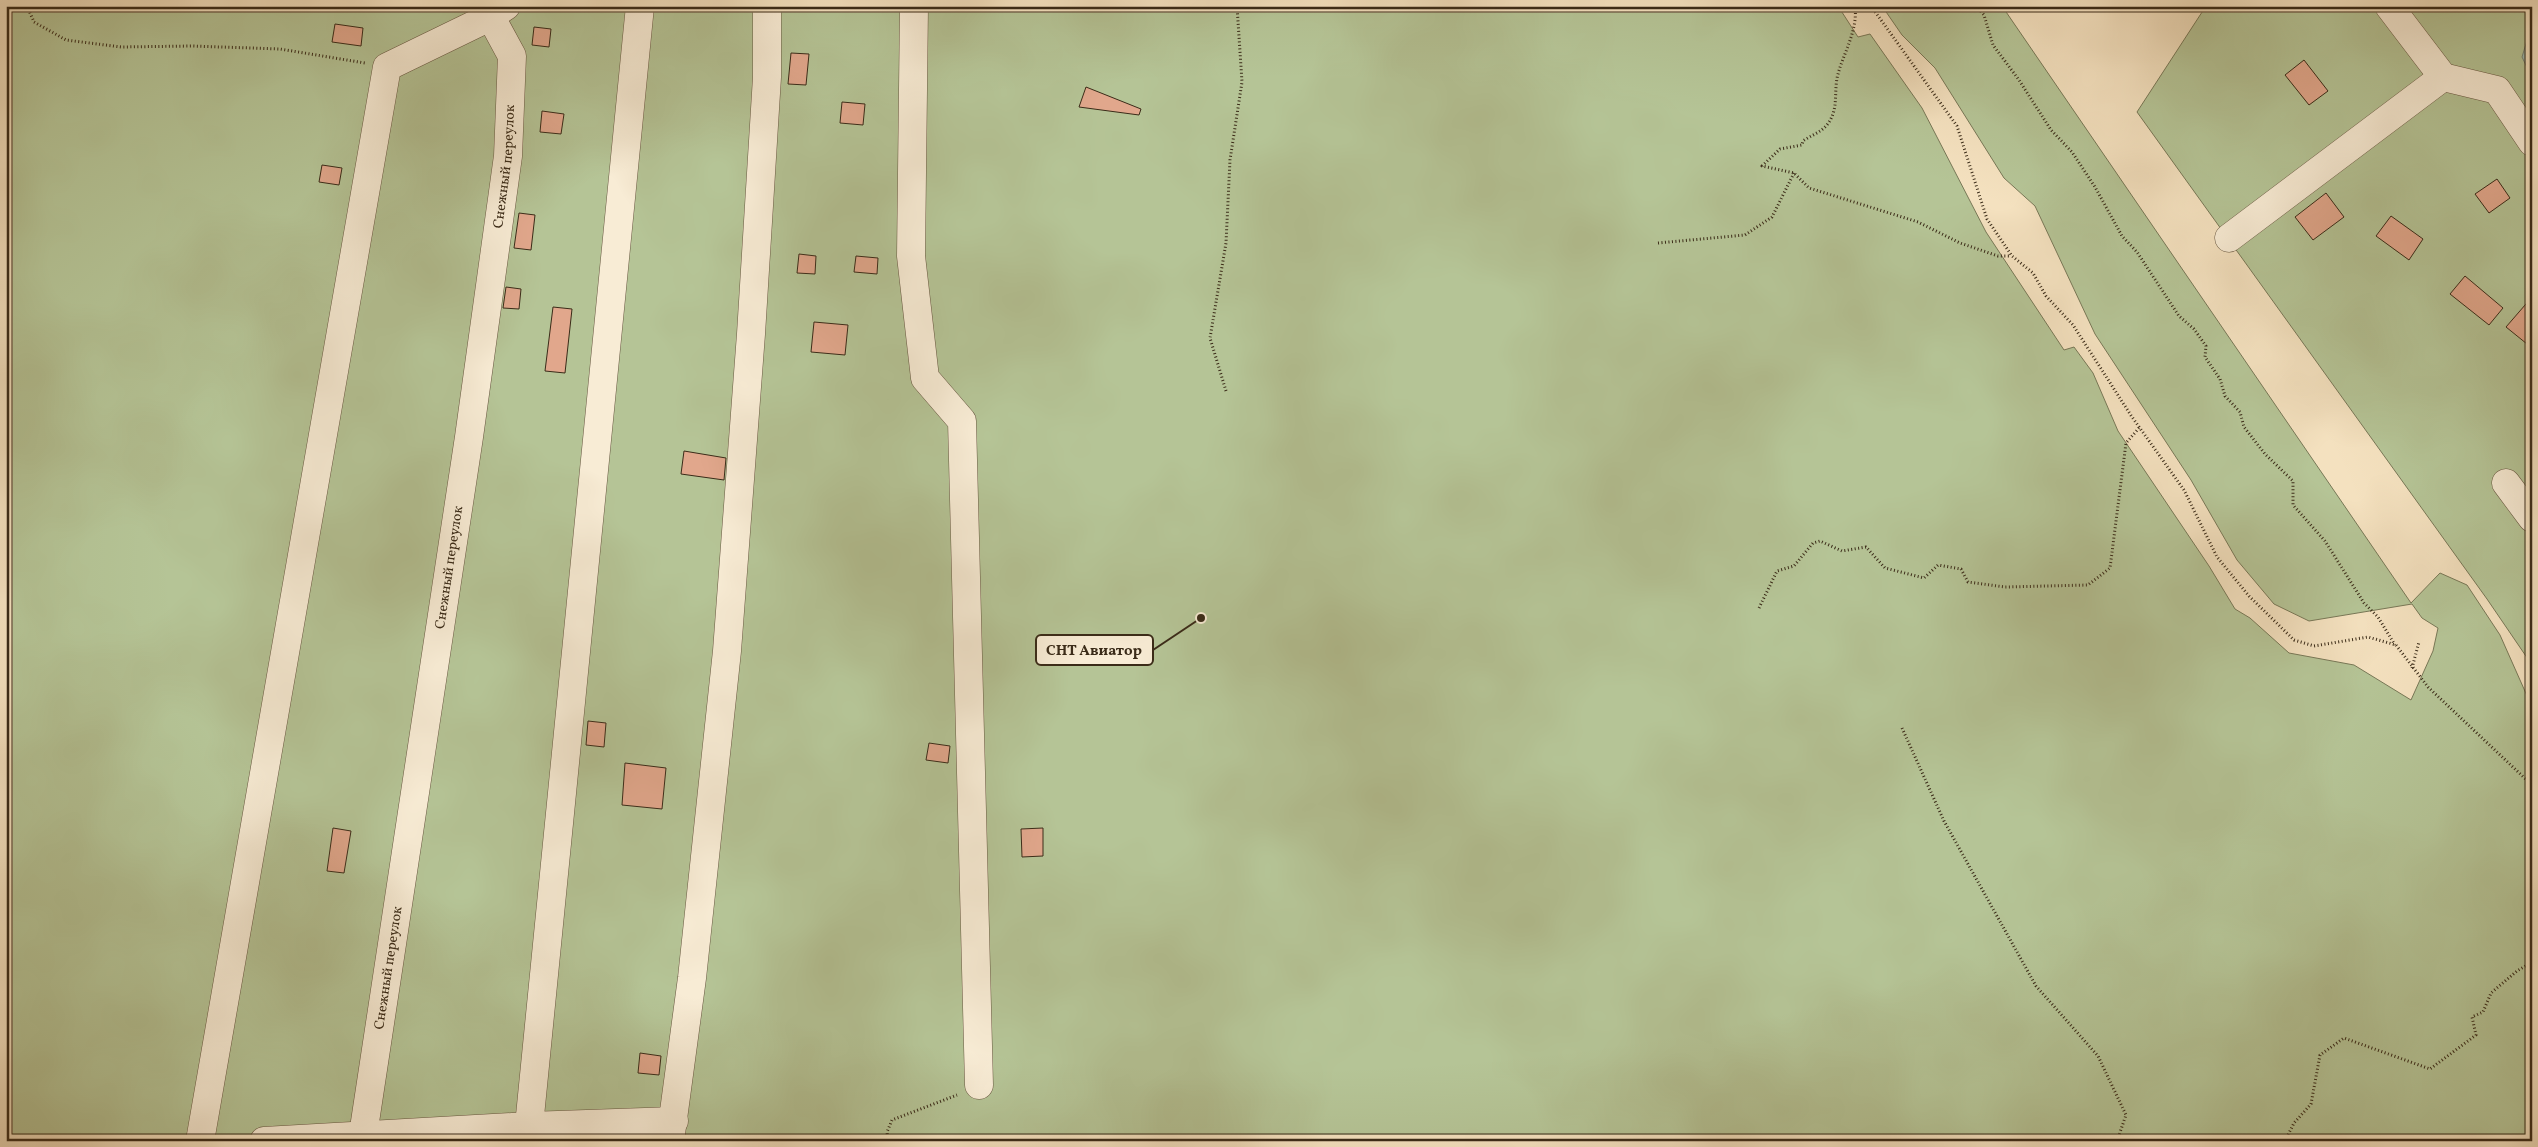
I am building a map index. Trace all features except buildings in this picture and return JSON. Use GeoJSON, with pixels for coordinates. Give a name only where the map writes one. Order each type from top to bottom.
{"type":"FeatureCollection","features":[{"type":"Feature","properties":{"kind":"street"},"geometry":{"type":"LineString","coordinates":[[529,1126],[640,6]]}},
{"type":"Feature","properties":{"kind":"street"},"geometry":{"type":"LineString","coordinates":[[264,1141],[529,1126],[672,1131],[692,978],[727,651],[755,265],[766,77],[767,6]]}},
{"type":"Feature","properties":{"kind":"street"},"geometry":{"type":"LineString","coordinates":[[914,6],[911,256],[925,378],[962,421],[980,1085]]}},
{"type":"Feature","properties":{"kind":"street"},"geometry":{"type":"LineString","coordinates":[[2389,6],[2443,77],[2498,90],[2532,142]]}},
{"type":"Feature","properties":{"kind":"street"},"geometry":{"type":"LineString","coordinates":[[200,1141],[388,66],[494,10]]}},
{"type":"Feature","properties":{"kind":"street","name":"Снежный переулок"},"geometry":{"type":"LineString","coordinates":[[363,1135],[469,437],[508,156],[512,56],[494,10]]}},
{"type":"Feature","properties":{"kind":"street"},"geometry":{"type":"LineString","coordinates":[[2229,238],[2443,77]]}},
{"type":"Feature","properties":{"kind":"street"},"geometry":{"type":"LineString","coordinates":[[2506,482],[2532,518]]}},
{"type":"Feature","properties":{"kind":"path"},"geometry":{"type":"LineString","coordinates":[[27,6],[34,22],[66,40],[121,47],[192,46],[280,49],[388,66]]}},
{"type":"Feature","properties":{"kind":"path"},"geometry":{"type":"LineString","coordinates":[[1226,391],[1210,338],[1226,243],[1230,160],[1242,82],[1237,6]]}},
{"type":"Feature","properties":{"kind":"path"},"geometry":{"type":"LineString","coordinates":[[1856,6],[1852,36],[1837,76],[1837,99],[1833,113],[1825,127],[1803,141],[1802,145],[1780,149],[1762,166],[1794,174],[1809,188],[1918,222],[1960,243],[1998,256],[2012,256]]}},
{"type":"Feature","properties":{"kind":"path"},"geometry":{"type":"LineString","coordinates":[[1871,6],[1957,126],[1987,219],[2012,256],[2033,273],[2046,296],[2073,325],[2090,354],[2184,490],[2218,557],[2248,596],[2294,640],[2314,646],[2368,638],[2396,645]]}},
{"type":"Feature","properties":{"kind":"path"},"geometry":{"type":"LineString","coordinates":[[1976,6],[1984,15],[1993,45],[2019,80],[2051,130],[2072,152],[2122,236],[2137,252],[2179,316],[2194,329],[2206,346],[2205,357],[2220,379],[2225,396],[2240,412],[2244,427],[2265,454],[2293,481],[2293,505],[2325,541],[2364,603],[2378,616],[2412,668],[2428,687],[2532,785]]}},
{"type":"Feature","properties":{"kind":"path"},"geometry":{"type":"LineString","coordinates":[[1658,243],[1745,234],[1772,217],[1794,174]]}},
{"type":"Feature","properties":{"kind":"path"},"geometry":{"type":"LineString","coordinates":[[1759,608],[1777,571],[1794,566],[1813,543],[1820,541],[1842,551],[1866,547],[1885,568],[1924,578],[1938,565],[1961,569],[1968,582],[2005,587],[2088,585],[2110,568],[2126,443],[2140,428]]}},
{"type":"Feature","properties":{"kind":"path"},"geometry":{"type":"LineString","coordinates":[[2412,668],[2419,642]]}},
{"type":"Feature","properties":{"kind":"path"},"geometry":{"type":"LineString","coordinates":[[1902,728],[1944,821],[2036,986],[2098,1056],[2126,1115],[2117,1141]]}},
{"type":"Feature","properties":{"kind":"path"},"geometry":{"type":"LineString","coordinates":[[2285,1141],[2294,1123],[2311,1104],[2320,1055],[2344,1038],[2430,1069],[2476,1035],[2472,1017],[2483,1012],[2491,993],[2517,971],[2532,962]]}},
{"type":"Feature","properties":{"kind":"path"},"geometry":{"type":"LineString","coordinates":[[888,1141],[887,1132],[892,1120],[941,1103],[980,1085]]}},
{"type":"Feature","properties":{"kind":"green space"},"geometry":{"type":"Polygon","coordinates":[[[6,6],[1838,6],[1858,37],[1870,34],[1922,108],[1986,232],[2064,350],[2074,347],[2093,373],[2118,431],[2209,566],[2235,609],[2250,618],[2289,653],[2354,665],[2411,700],[2433,651],[2438,628],[2422,618],[2412,604],[2309,621],[2274,604],[2237,560],[2191,480],[2095,334],[2035,206],[2004,178],[1935,68],[1902,35],[1882,6],[2002,6],[2411,603],[2440,573],[2467,585],[2500,635],[2532,707],[2532,1141],[6,1141],[6,6]]]}},
{"type":"Feature","properties":{"kind":"green space"},"geometry":{"type":"Polygon","coordinates":[[[2206,6],[2532,6],[2532,665],[2487,599],[2137,112],[2206,6]]]}},
{"type":"Feature","properties":{"kind":"water"},"geometry":{"type":"Polygon","coordinates":[[[2532,24],[2532,78],[2522,57],[2532,24]]]}},
{"type":"Feature","properties":{"kind":"place","name":"СНТ Авиатор"},"geometry":{"type":"Point","coordinates":[1201,618]}}]}
